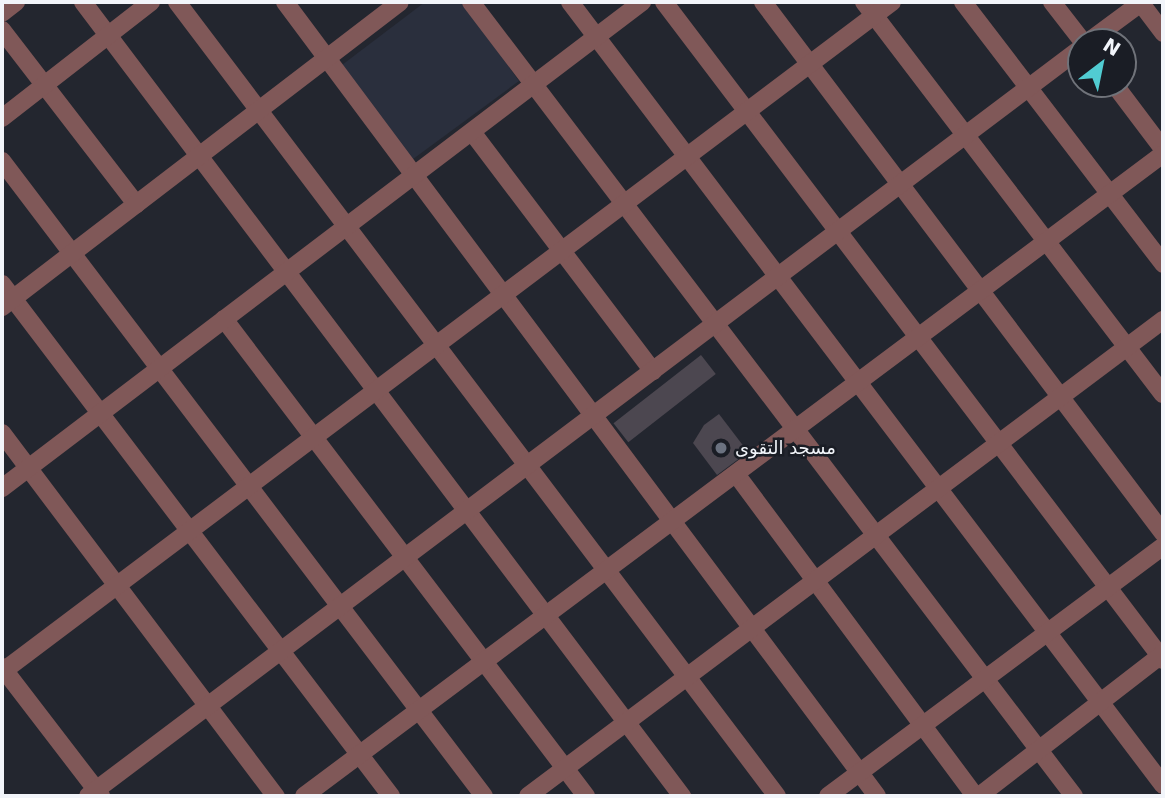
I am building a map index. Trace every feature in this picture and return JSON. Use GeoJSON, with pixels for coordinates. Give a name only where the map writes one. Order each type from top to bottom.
{"type":"FeatureCollection","features":[{"type":"Feature","properties":{"kind":"street"},"geometry":{"type":"LineString","coordinates":[[2,13],[16,2]]}},
{"type":"Feature","properties":{"kind":"street"},"geometry":{"type":"LineString","coordinates":[[83,2],[682,796]]}},
{"type":"Feature","properties":{"kind":"street"},"geometry":{"type":"LineString","coordinates":[[2,118],[151,2]]}},
{"type":"Feature","properties":{"kind":"street"},"geometry":{"type":"LineString","coordinates":[[177,2],[777,796]]}},
{"type":"Feature","properties":{"kind":"street"},"geometry":{"type":"LineString","coordinates":[[285,2],[877,796]]}},
{"type":"Feature","properties":{"kind":"street"},"geometry":{"type":"LineString","coordinates":[[7,303],[327,58],[379,8],[400,2]]}},
{"type":"Feature","properties":{"kind":"street"},"geometry":{"type":"LineString","coordinates":[[471,2],[1074,796]]}},
{"type":"Feature","properties":{"kind":"street"},"geometry":{"type":"LineString","coordinates":[[570,2],[1163,785]]}},
{"type":"Feature","properties":{"kind":"street"},"geometry":{"type":"LineString","coordinates":[[2,488],[642,2]]}},
{"type":"Feature","properties":{"kind":"street"},"geometry":{"type":"LineString","coordinates":[[664,2],[1162,657],[977,796],[736,474]]}},
{"type":"Feature","properties":{"kind":"street"},"geometry":{"type":"LineString","coordinates":[[763,2],[1163,533]]}},
{"type":"Feature","properties":{"kind":"street"},"geometry":{"type":"LineString","coordinates":[[892,2],[869,8],[810,64],[3,670],[95,794],[1067,58]]}},
{"type":"Feature","properties":{"kind":"street"},"geometry":{"type":"LineString","coordinates":[[963,2],[1163,264]]}},
{"type":"Feature","properties":{"kind":"street"},"geometry":{"type":"LineString","coordinates":[[1052,2],[1072,28]]}},
{"type":"Feature","properties":{"kind":"street"},"geometry":{"type":"LineString","coordinates":[[1106,28],[1140,2],[1163,33]]}},
{"type":"Feature","properties":{"kind":"street"},"geometry":{"type":"LineString","coordinates":[[869,8],[1163,394]]}},
{"type":"Feature","properties":{"kind":"street"},"geometry":{"type":"LineString","coordinates":[[2,30],[136,204]]}},
{"type":"Feature","properties":{"kind":"street"},"geometry":{"type":"LineString","coordinates":[[1125,98],[1163,149]]}},
{"type":"Feature","properties":{"kind":"street"},"geometry":{"type":"LineString","coordinates":[[472,132],[653,370]]}},
{"type":"Feature","properties":{"kind":"street"},"geometry":{"type":"LineString","coordinates":[[304,796],[1163,154]]}},
{"type":"Feature","properties":{"kind":"street"},"geometry":{"type":"LineString","coordinates":[[2,161],[484,796]]}},
{"type":"Feature","properties":{"kind":"street"},"geometry":{"type":"LineString","coordinates":[[2,284],[7,303],[100,413],[391,796]]}},
{"type":"Feature","properties":{"kind":"street"},"geometry":{"type":"LineString","coordinates":[[224,319],[586,796]]}},
{"type":"Feature","properties":{"kind":"street"},"geometry":{"type":"LineString","coordinates":[[528,796],[1163,320]]}},
{"type":"Feature","properties":{"kind":"street"},"geometry":{"type":"LineString","coordinates":[[2,433],[276,796]]}},
{"type":"Feature","properties":{"kind":"street"},"geometry":{"type":"LineString","coordinates":[[828,796],[1163,546]]}},
{"type":"Feature","properties":{"kind":"shaded area"},"geometry":{"type":"Polygon","coordinates":[[[425,2],[462,2],[519,81],[409,162],[338,68],[425,2]]]}},
{"type":"Feature","properties":{"kind":"building"},"geometry":{"type":"Polygon","coordinates":[[[701,355],[716,374],[628,442],[614,423],[701,355]]]}},
{"type":"Feature","properties":{"kind":"building","name":"مسجد التقوى"},"geometry":{"type":"Polygon","coordinates":[[[719,414],[748,452],[717,475],[693,443],[704,425],[719,414]]]}},
{"type":"Feature","properties":{"kind":"place","name":"مسجد التقوى"},"geometry":{"type":"Point","coordinates":[721,448]}}]}
